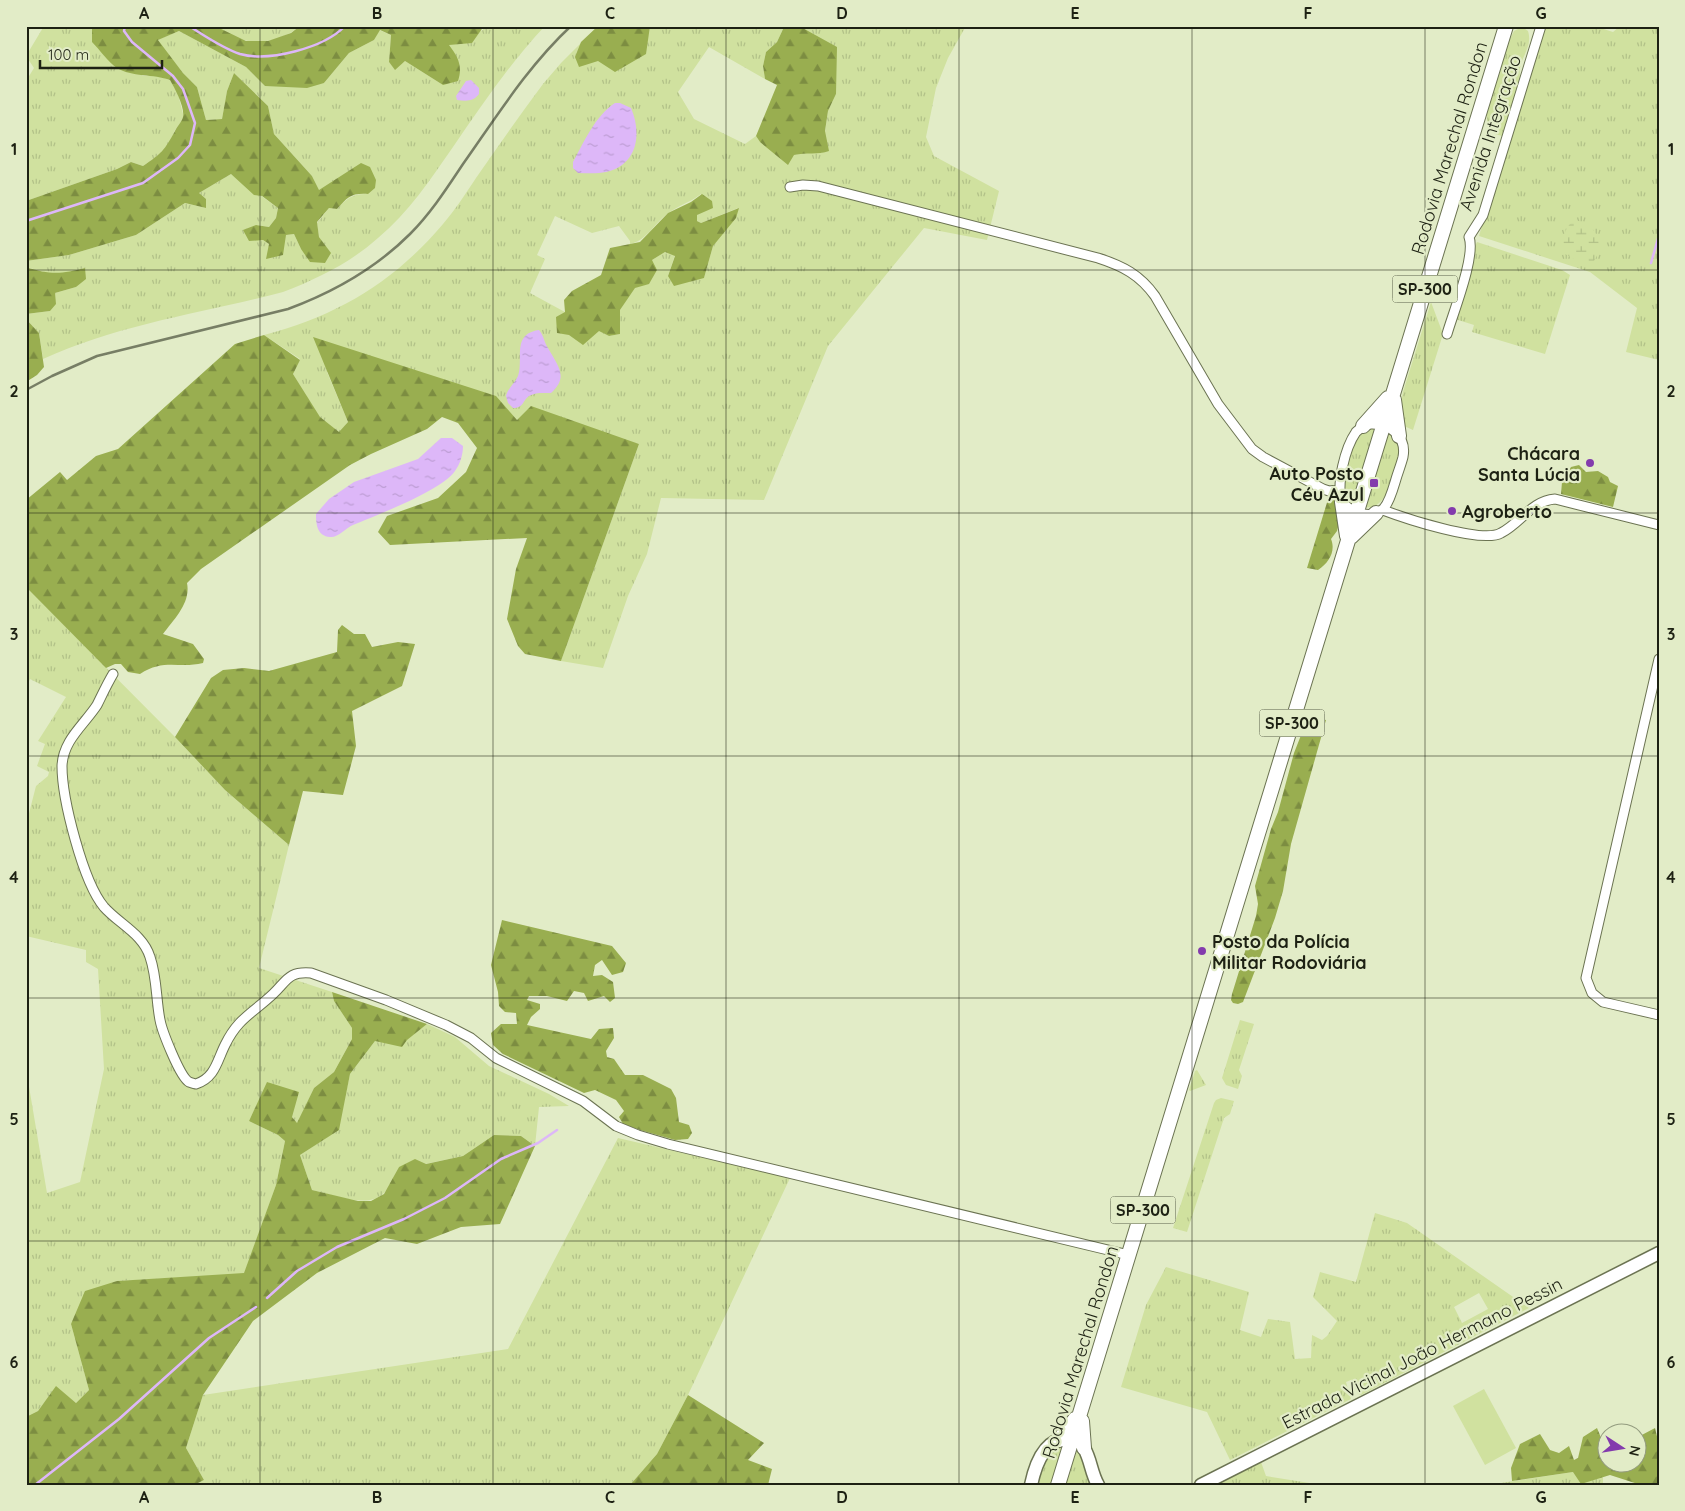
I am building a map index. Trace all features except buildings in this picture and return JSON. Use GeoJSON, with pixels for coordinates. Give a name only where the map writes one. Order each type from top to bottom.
{"type":"FeatureCollection","features":[{"type":"Feature","properties":{"kind":"main road","name":"Rodovia Marechal Rondon"},"geometry":{"type":"LineString","coordinates":[[1058,1485],[1066,1440],[1081,1410],[1506,26]]}},
{"type":"Feature","properties":{"kind":"main road"},"geometry":{"type":"LineString","coordinates":[[1363,426],[1380,409],[1394,390]]}},
{"type":"Feature","properties":{"kind":"main road"},"geometry":{"type":"LineString","coordinates":[[1394,390],[1394,404],[1399,436]]}},
{"type":"Feature","properties":{"kind":"main road"},"geometry":{"type":"LineString","coordinates":[[1340,496],[1348,541]]}},
{"type":"Feature","properties":{"kind":"main road"},"geometry":{"type":"LineString","coordinates":[[1348,541],[1362,525],[1379,511]]}},
{"type":"Feature","properties":{"kind":"main road","name":"Estrada Vicinal João Hermano Pessin"},"geometry":{"type":"LineString","coordinates":[[1201,1485],[1659,1253]]}},
{"type":"Feature","properties":{"kind":"main road"},"geometry":{"type":"LineString","coordinates":[[1081,1410],[1084,1448],[1092,1475],[1098,1485]]}},
{"type":"Feature","properties":{"kind":"main road"},"geometry":{"type":"LineString","coordinates":[[1031,1485],[1036,1466],[1043,1452],[1050,1446],[1066,1440],[1077,1441],[1084,1448]]}},
{"type":"Feature","properties":{"kind":"main road"},"geometry":{"type":"LineString","coordinates":[[1086,1485],[1090,1466]]}},
{"type":"Feature","properties":{"kind":"street","name":"Avenida Integração"},"geometry":{"type":"LineString","coordinates":[[1446,334],[1470,257],[1471,242],[1469,237],[1483,215],[1541,26]]}},
{"type":"Feature","properties":{"kind":"street"},"geometry":{"type":"LineString","coordinates":[[790,187],[803,185],[818,186],[1098,258],[1130,271],[1146,284],[1155,296],[1218,404],[1252,449],[1263,457],[1340,496],[1351,510],[1363,514],[1379,511],[1485,537],[1501,534],[1538,504],[1555,499],[1659,524]]}},
{"type":"Feature","properties":{"kind":"street"},"geometry":{"type":"LineString","coordinates":[[1340,496],[1340,476],[1350,444],[1357,431],[1363,426],[1383,425],[1399,436],[1403,444],[1403,456],[1390,496],[1379,511]]}},
{"type":"Feature","properties":{"kind":"street"},"geometry":{"type":"LineString","coordinates":[[1659,659],[1586,978],[1592,993],[1603,1002],[1659,1015]]}},
{"type":"Feature","properties":{"kind":"street"},"geometry":{"type":"LineString","coordinates":[[113,674],[97,705],[67,744],[62,763],[62,780],[72,825],[93,889],[108,911],[130,929],[147,949],[153,966],[160,1023],[173,1056],[184,1078],[189,1082],[196,1084],[209,1078],[225,1045],[238,1024],[254,1008],[293,974],[300,972],[311,973],[386,1000],[446,1025],[471,1038],[496,1058],[573,1095],[607,1120],[628,1132],[668,1144],[1129,1255]]}},
{"type":"Feature","properties":{"kind":"green space"},"geometry":{"type":"Polygon","coordinates":[[[44,26],[92,26],[93,42],[143,76],[157,76],[170,80],[178,94],[183,119],[175,130],[169,144],[159,155],[143,166],[131,162],[117,169],[26,201],[26,81],[34,68],[26,56],[44,26]]]}},
{"type":"Feature","properties":{"kind":"green space"},"geometry":{"type":"Polygon","coordinates":[[[92,26],[215,26],[246,41],[268,41],[291,33],[300,26],[484,26],[472,43],[449,45],[459,62],[460,71],[458,81],[443,85],[405,61],[395,70],[389,62],[391,35],[380,30],[374,40],[349,53],[324,83],[307,88],[265,86],[246,67],[179,31],[158,40],[183,73],[197,87],[206,120],[222,119],[227,91],[234,73],[268,106],[274,134],[312,176],[319,190],[361,163],[370,167],[376,180],[375,188],[368,194],[358,194],[350,197],[337,209],[329,208],[317,222],[319,237],[331,253],[325,263],[310,262],[294,234],[286,235],[283,255],[266,259],[269,244],[263,240],[249,241],[243,230],[256,225],[269,227],[276,218],[278,208],[262,196],[254,195],[231,174],[199,193],[206,199],[206,208],[185,203],[136,235],[69,255],[26,261],[26,201],[117,169],[131,162],[143,166],[159,154],[182,121],[181,103],[170,80],[129,73],[117,68],[92,42],[92,26]]]}},
{"type":"Feature","properties":{"kind":"green space"},"geometry":{"type":"Polygon","coordinates":[[[215,26],[300,26],[276,39],[255,42],[240,39],[215,26]]]}},
{"type":"Feature","properties":{"kind":"green space"},"geometry":{"type":"Polygon","coordinates":[[[484,26],[545,26],[497,85],[418,195],[400,217],[367,247],[333,269],[283,292],[131,328],[72,347],[43,359],[39,333],[26,319],[26,314],[50,311],[55,293],[76,287],[85,268],[62,274],[48,273],[26,267],[26,261],[69,255],[136,235],[185,203],[206,208],[199,193],[231,174],[278,208],[276,218],[269,227],[256,225],[263,240],[269,244],[286,235],[294,234],[301,249],[330,253],[319,237],[317,223],[329,208],[337,209],[351,197],[358,194],[368,194],[361,164],[319,191],[312,176],[274,134],[268,106],[234,73],[227,91],[222,119],[206,120],[197,87],[183,73],[157,40],[179,31],[246,67],[265,86],[324,83],[349,53],[374,40],[379,30],[391,35],[389,62],[395,69],[405,61],[443,85],[448,44],[483,30],[484,26]]]}},
{"type":"Feature","properties":{"kind":"green space"},"geometry":{"type":"Polygon","coordinates":[[[598,26],[966,26],[948,58],[936,88],[926,137],[934,156],[999,191],[987,240],[924,228],[828,346],[764,500],[661,498],[647,554],[628,596],[603,668],[561,661],[639,444],[517,420],[327,372],[348,422],[339,433],[320,418],[293,374],[300,359],[264,335],[316,318],[340,307],[384,280],[405,263],[447,219],[526,107],[561,63],[598,26]],[[784,27],[777,42],[766,52],[763,66],[765,79],[709,47],[678,92],[694,119],[745,144],[756,136],[760,142],[794,155],[805,152],[822,153],[828,111],[836,94],[784,27]],[[701,194],[671,211],[645,236],[630,244],[630,241],[619,226],[592,233],[555,216],[537,255],[545,259],[530,293],[609,336],[620,334],[620,310],[652,260],[665,252],[675,255],[668,276],[704,278],[713,246],[738,208],[701,223],[697,221],[697,215],[701,194]]]}},
{"type":"Feature","properties":{"kind":"green space"},"geometry":{"type":"Polygon","coordinates":[[[598,26],[650,26],[646,54],[615,72],[598,61],[579,67],[575,57],[581,42],[598,26]]]}},
{"type":"Feature","properties":{"kind":"green space"},"geometry":{"type":"Polygon","coordinates":[[[799,26],[837,47],[836,94],[828,111],[825,131],[829,151],[794,155],[788,165],[760,142],[756,136],[777,85],[765,79],[763,66],[766,52],[777,42],[784,27],[799,26]]]}},
{"type":"Feature","properties":{"kind":"green space"},"geometry":{"type":"Polygon","coordinates":[[[1544,26],[1594,26],[1613,32],[1620,26],[1659,26],[1659,360],[1626,352],[1637,308],[1590,272],[1479,236],[1509,138],[1495,134],[1487,126],[1487,113],[1514,31],[1522,27],[1528,31],[1529,44],[1520,70],[1520,81],[1526,84],[1544,26]]]}},
{"type":"Feature","properties":{"kind":"green space"},"geometry":{"type":"Polygon","coordinates":[[[702,194],[712,201],[713,208],[697,215],[697,221],[701,223],[739,208],[736,218],[713,246],[704,278],[674,286],[668,276],[675,256],[665,252],[652,260],[657,270],[649,284],[635,288],[620,310],[620,334],[609,336],[599,331],[583,345],[569,335],[557,333],[556,317],[565,312],[564,300],[572,291],[601,275],[610,248],[640,242],[668,213],[691,202],[702,194]]]}},
{"type":"Feature","properties":{"kind":"green space"},"geometry":{"type":"Polygon","coordinates":[[[1576,220],[1591,228],[1597,235],[1599,249],[1593,262],[1576,260],[1562,251],[1566,229],[1576,220]]]}},
{"type":"Feature","properties":{"kind":"green space"},"geometry":{"type":"Polygon","coordinates":[[[1477,242],[1562,270],[1570,275],[1545,354],[1472,332],[1474,325],[1455,319],[1477,242]]]}},
{"type":"Feature","properties":{"kind":"green space"},"geometry":{"type":"Polygon","coordinates":[[[26,267],[56,273],[85,268],[86,279],[76,287],[55,293],[56,304],[50,311],[26,314],[26,267]]]}},
{"type":"Feature","properties":{"kind":"green space"},"geometry":{"type":"Polygon","coordinates":[[[1431,302],[1443,334],[1413,430],[1404,426],[1400,407],[1431,302]]]}},
{"type":"Feature","properties":{"kind":"green space"},"geometry":{"type":"Polygon","coordinates":[[[26,319],[39,333],[44,367],[37,375],[26,382],[26,319]]]}},
{"type":"Feature","properties":{"kind":"green space"},"geometry":{"type":"Polygon","coordinates":[[[264,335],[300,360],[293,374],[320,417],[339,432],[348,422],[313,337],[496,396],[517,420],[531,406],[639,444],[561,661],[525,654],[518,646],[507,619],[516,569],[527,538],[390,545],[378,532],[387,516],[438,498],[466,472],[477,448],[458,423],[442,417],[427,429],[350,465],[201,569],[187,583],[188,590],[184,604],[163,634],[193,644],[204,659],[203,663],[157,666],[140,674],[128,672],[121,664],[115,664],[106,668],[26,587],[26,500],[60,472],[67,480],[96,456],[118,449],[235,344],[264,335]]]}},
{"type":"Feature","properties":{"kind":"green space"},"geometry":{"type":"Polygon","coordinates":[[[1373,427],[1387,431],[1394,436],[1397,441],[1399,454],[1384,498],[1373,506],[1358,506],[1347,501],[1341,485],[1352,446],[1360,433],[1373,427]]]}},
{"type":"Feature","properties":{"kind":"green space"},"geometry":{"type":"Polygon","coordinates":[[[1579,465],[1586,472],[1598,471],[1608,477],[1610,482],[1618,486],[1613,507],[1561,494],[1562,482],[1571,467],[1579,465]]]}},
{"type":"Feature","properties":{"kind":"green space"},"geometry":{"type":"Polygon","coordinates":[[[1329,496],[1337,501],[1340,519],[1337,531],[1331,539],[1332,552],[1325,564],[1318,570],[1307,568],[1329,496]]]}},
{"type":"Feature","properties":{"kind":"green space"},"geometry":{"type":"Polygon","coordinates":[[[26,587],[225,790],[289,845],[259,968],[332,992],[334,1001],[352,1028],[352,1039],[334,1072],[314,1088],[297,1124],[268,1082],[249,1121],[278,1135],[285,1141],[276,1185],[244,1274],[117,1281],[71,1324],[89,1390],[76,1403],[56,1387],[38,1411],[26,1417],[26,1069],[47,1193],[80,1182],[104,1069],[98,969],[86,962],[86,950],[26,936],[26,825],[36,786],[48,776],[49,772],[37,766],[45,744],[38,741],[66,697],[30,679],[26,687],[26,587]]]}},
{"type":"Feature","properties":{"kind":"green space"},"geometry":{"type":"Polygon","coordinates":[[[342,625],[354,634],[365,634],[372,647],[398,642],[415,644],[402,686],[352,711],[356,746],[343,795],[303,791],[289,845],[225,790],[175,737],[211,678],[223,670],[244,668],[269,671],[337,652],[338,630],[342,625]]]}},
{"type":"Feature","properties":{"kind":"green space"},"geometry":{"type":"Polygon","coordinates":[[[1317,718],[1326,720],[1291,844],[1283,891],[1275,918],[1243,1002],[1233,1003],[1231,1000],[1232,994],[1256,916],[1258,904],[1255,886],[1271,829],[1278,812],[1294,753],[1307,720],[1317,718]]]}},
{"type":"Feature","properties":{"kind":"green space"},"geometry":{"type":"Polygon","coordinates":[[[502,920],[612,946],[626,963],[623,972],[612,975],[602,960],[595,965],[593,976],[602,975],[613,982],[615,998],[610,1002],[604,996],[588,1001],[584,993],[574,991],[567,1001],[547,996],[529,996],[527,1000],[540,1004],[540,1009],[531,1017],[527,1025],[591,1039],[599,1029],[613,1028],[614,1038],[606,1051],[607,1057],[614,1059],[625,1075],[643,1075],[671,1089],[676,1098],[679,1122],[689,1125],[692,1133],[688,1139],[675,1140],[623,1124],[619,1117],[624,1111],[616,1100],[595,1090],[584,1093],[503,1054],[493,1045],[491,1033],[501,1024],[517,1024],[516,1013],[505,1012],[499,1006],[498,992],[491,965],[502,920]]]}},
{"type":"Feature","properties":{"kind":"green space"},"geometry":{"type":"Polygon","coordinates":[[[332,992],[427,1024],[407,1040],[402,1047],[375,1041],[350,1074],[339,1130],[300,1155],[312,1190],[358,1201],[371,1201],[384,1194],[399,1167],[415,1159],[426,1164],[463,1156],[494,1135],[521,1136],[535,1146],[500,1224],[461,1227],[417,1244],[385,1238],[317,1273],[253,1321],[203,1395],[186,1448],[204,1480],[194,1485],[26,1485],[26,1417],[38,1411],[56,1386],[76,1403],[89,1390],[71,1324],[85,1291],[117,1281],[244,1273],[276,1185],[285,1141],[278,1135],[249,1121],[267,1082],[299,1092],[292,1117],[297,1123],[314,1088],[334,1072],[352,1039],[352,1028],[334,1001],[332,992]]]}},
{"type":"Feature","properties":{"kind":"green space"},"geometry":{"type":"Polygon","coordinates":[[[1240,1020],[1254,1024],[1239,1070],[1242,1076],[1238,1089],[1226,1085],[1222,1078],[1240,1020]]]}},
{"type":"Feature","properties":{"kind":"green space"},"geometry":{"type":"Polygon","coordinates":[[[427,1024],[455,1037],[489,1066],[549,1094],[569,1106],[539,1107],[535,1146],[521,1136],[494,1135],[463,1156],[399,1167],[388,1188],[376,1198],[368,1200],[349,1199],[312,1190],[300,1155],[338,1130],[350,1074],[375,1041],[406,1040],[427,1024]]]}},
{"type":"Feature","properties":{"kind":"green space"},"geometry":{"type":"Polygon","coordinates":[[[1197,1070],[1206,1085],[1190,1091],[1195,1071],[1197,1070]]]}},
{"type":"Feature","properties":{"kind":"green space"},"geometry":{"type":"Polygon","coordinates":[[[1221,1098],[1234,1101],[1230,1114],[1224,1118],[1187,1232],[1173,1228],[1214,1103],[1221,1098]]]}},
{"type":"Feature","properties":{"kind":"green space"},"geometry":{"type":"Polygon","coordinates":[[[618,1138],[790,1178],[688,1395],[657,1454],[630,1485],[194,1485],[204,1480],[186,1448],[203,1395],[508,1349],[618,1138]]]}},
{"type":"Feature","properties":{"kind":"green space"},"geometry":{"type":"Polygon","coordinates":[[[1375,1213],[1407,1223],[1529,1308],[1361,1395],[1358,1394],[1351,1380],[1346,1382],[1351,1399],[1230,1460],[1207,1412],[1121,1387],[1146,1305],[1166,1267],[1249,1292],[1240,1330],[1261,1337],[1268,1319],[1290,1322],[1295,1359],[1311,1358],[1312,1335],[1322,1340],[1337,1321],[1313,1297],[1320,1272],[1356,1282],[1375,1213]],[[1479,1293],[1454,1307],[1462,1323],[1488,1309],[1479,1293]]]}},
{"type":"Feature","properties":{"kind":"green space"},"geometry":{"type":"Polygon","coordinates":[[[1484,1389],[1516,1448],[1485,1465],[1453,1406],[1484,1389]]]}},
{"type":"Feature","properties":{"kind":"green space"},"geometry":{"type":"Polygon","coordinates":[[[688,1395],[764,1443],[748,1460],[772,1469],[768,1485],[630,1485],[657,1454],[688,1395]]]}},
{"type":"Feature","properties":{"kind":"green space"},"geometry":{"type":"Polygon","coordinates":[[[1597,1428],[1598,1474],[1648,1474],[1648,1432],[1655,1428],[1659,1445],[1659,1485],[1641,1485],[1610,1475],[1581,1484],[1573,1472],[1512,1481],[1511,1468],[1520,1444],[1540,1434],[1550,1450],[1559,1453],[1569,1446],[1574,1460],[1578,1458],[1583,1437],[1597,1428]]]}},
{"type":"Feature","properties":{"kind":"green space"},"geometry":{"type":"Polygon","coordinates":[[[1056,1444],[1079,1447],[1096,1485],[1034,1485],[1042,1458],[1056,1444]]]}},
{"type":"Feature","properties":{"kind":"green space"},"geometry":{"type":"Polygon","coordinates":[[[1261,1462],[1266,1476],[1322,1485],[1217,1485],[1261,1462]]]}},
{"type":"Feature","properties":{"kind":"green space"},"geometry":{"type":"Polygon","coordinates":[[[1598,1464],[1598,1474],[1603,1474],[1603,1485],[1488,1485],[1573,1472],[1598,1464]]]}},
{"type":"Feature","properties":{"kind":"water"},"geometry":{"type":"Polygon","coordinates":[[[471,80],[479,88],[477,97],[466,101],[457,100],[456,96],[466,81],[471,80]]]}},
{"type":"Feature","properties":{"kind":"water"},"geometry":{"type":"Polygon","coordinates":[[[615,103],[631,108],[636,128],[636,137],[635,147],[631,155],[625,163],[606,172],[578,173],[573,168],[573,162],[596,122],[615,103]]]}},
{"type":"Feature","properties":{"kind":"water"},"geometry":{"type":"Polygon","coordinates":[[[539,330],[558,366],[561,376],[560,382],[551,393],[529,396],[521,406],[513,408],[508,403],[506,396],[518,376],[522,342],[530,332],[539,330]]]}},
{"type":"Feature","properties":{"kind":"water"},"geometry":{"type":"Polygon","coordinates":[[[441,438],[452,438],[463,446],[462,456],[458,465],[448,479],[423,494],[353,525],[336,536],[326,536],[320,532],[316,514],[329,499],[354,482],[418,459],[441,438]]]}},
{"type":"Feature","properties":{"kind":"waterway"},"geometry":{"type":"LineString","coordinates":[[26,221],[143,183],[178,158],[190,145],[195,123],[183,89],[173,76],[132,42],[124,31],[125,26]]}},
{"type":"Feature","properties":{"kind":"waterway"},"geometry":{"type":"LineString","coordinates":[[189,26],[233,51],[252,56],[280,54],[310,47],[336,34],[345,26]]}},
{"type":"Feature","properties":{"kind":"waterway"},"geometry":{"type":"LineString","coordinates":[[1651,263],[1659,235]]}},
{"type":"Feature","properties":{"kind":"waterway"},"geometry":{"type":"LineString","coordinates":[[267,1298],[297,1271],[337,1247],[404,1219],[445,1198],[501,1159],[538,1143],[557,1130]]}},
{"type":"Feature","properties":{"kind":"waterway"},"geometry":{"type":"LineString","coordinates":[[35,1485],[119,1419],[209,1338],[256,1307]]}},
{"type":"Feature","properties":{"kind":"railway"},"geometry":{"type":"LineString","coordinates":[[26,390],[97,356],[288,309],[322,295],[368,269],[397,247],[425,218],[527,75],[555,41],[571,26]]}},
{"type":"Feature","properties":{"kind":"place","name":"Chácara Santa Lúcia"},"geometry":{"type":"Point","coordinates":[1590,463]}},
{"type":"Feature","properties":{"kind":"place","name":"Auto Posto Céu Azul"},"geometry":{"type":"Point","coordinates":[1374,483]}},
{"type":"Feature","properties":{"kind":"place","name":"Agroberto"},"geometry":{"type":"Point","coordinates":[1452,511]}},
{"type":"Feature","properties":{"kind":"place","name":"Posto da Polícia Militar Rodoviária"},"geometry":{"type":"Point","coordinates":[1202,951]}}]}
